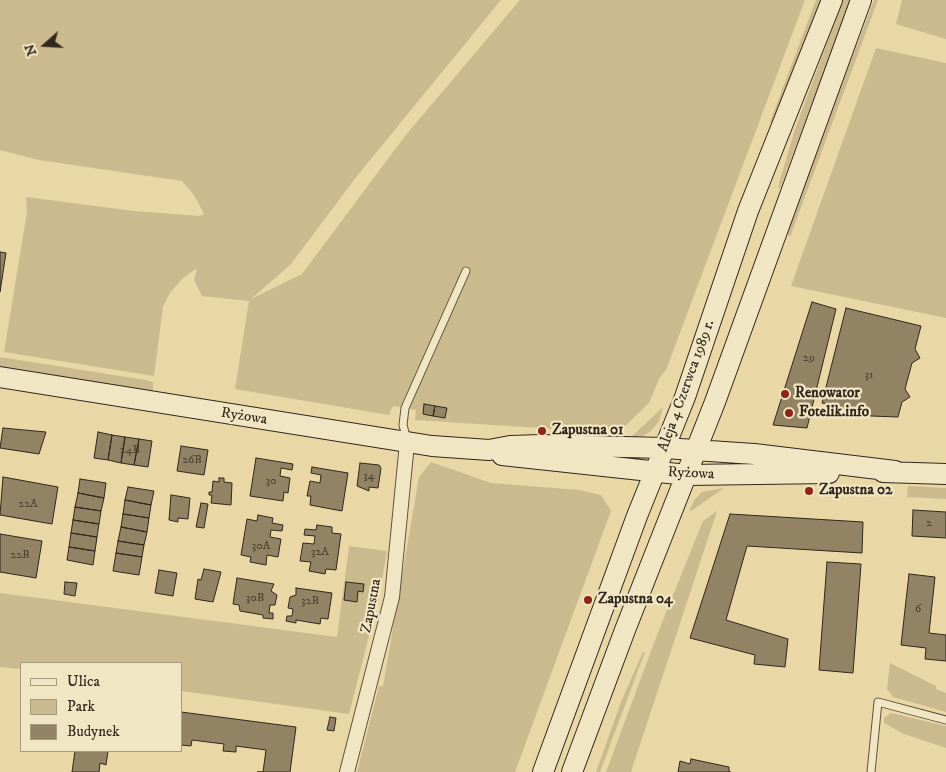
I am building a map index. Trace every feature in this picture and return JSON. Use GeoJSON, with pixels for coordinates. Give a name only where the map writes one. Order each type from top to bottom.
{"type":"FeatureCollection","features":[{"type":"Feature","properties":{"kind":"main road","name":"Aleja 4 Czerwca 1989 r."},"geometry":{"type":"LineString","coordinates":[[543,772],[685,397],[748,211],[832,0]]}},
{"type":"Feature","properties":{"kind":"main road","name":"Aleja 4 Czerwca 1989 r."},"geometry":{"type":"LineString","coordinates":[[572,772],[625,630],[696,452],[861,0]]}},
{"type":"Feature","properties":{"kind":"main road","name":"Ryżowa"},"geometry":{"type":"LineString","coordinates":[[0,377],[407,443],[489,450],[510,446],[541,445],[665,448],[696,452],[754,454],[895,471],[946,474]]}},
{"type":"Feature","properties":{"kind":"main road","name":"Ryżowa"},"geometry":{"type":"LineString","coordinates":[[489,450],[508,458],[687,475],[895,471]]}},
{"type":"Feature","properties":{"kind":"street","name":"Zapustna"},"geometry":{"type":"LineString","coordinates":[[347,772],[392,596],[407,443]]}},
{"type":"Feature","properties":{"kind":"lane"},"geometry":{"type":"LineString","coordinates":[[407,443],[403,425],[405,408],[466,271]]}},
{"type":"Feature","properties":{"kind":"lane"},"geometry":{"type":"LineString","coordinates":[[871,772],[878,702],[946,720]]}},
{"type":"Feature","properties":{"kind":"green space"},"geometry":{"type":"Polygon","coordinates":[[[0,0],[501,0],[357,176],[291,264],[251,299],[302,274],[405,136],[520,0],[805,0],[666,370],[660,377],[649,403],[618,433],[415,420],[416,410],[405,408],[393,406],[389,415],[235,389],[249,301],[202,296],[194,280],[197,268],[182,279],[170,293],[163,306],[154,376],[4,352],[27,212],[26,197],[134,211],[200,216],[204,214],[194,195],[182,181],[39,160],[0,150],[0,0]]]}},
{"type":"Feature","properties":{"kind":"green space"},"geometry":{"type":"Polygon","coordinates":[[[816,0],[821,0],[773,123],[770,122],[816,0]]]}},
{"type":"Feature","properties":{"kind":"green space"},"geometry":{"type":"Polygon","coordinates":[[[843,0],[851,0],[780,188],[778,187],[795,129],[843,0]]]}},
{"type":"Feature","properties":{"kind":"green space"},"geometry":{"type":"Polygon","coordinates":[[[874,0],[878,0],[790,237],[786,232],[874,0]]]}},
{"type":"Feature","properties":{"kind":"green space"},"geometry":{"type":"Polygon","coordinates":[[[902,0],[946,0],[946,39],[896,24],[902,0]]]}},
{"type":"Feature","properties":{"kind":"green space"},"geometry":{"type":"Polygon","coordinates":[[[876,48],[946,63],[946,318],[791,286],[876,48]]]}},
{"type":"Feature","properties":{"kind":"green space"},"geometry":{"type":"Polygon","coordinates":[[[0,357],[145,380],[153,382],[153,393],[0,368],[0,357]]]}},
{"type":"Feature","properties":{"kind":"green space"},"geometry":{"type":"Polygon","coordinates":[[[663,407],[659,421],[651,431],[643,436],[630,438],[663,407]]]}},
{"type":"Feature","properties":{"kind":"green space"},"geometry":{"type":"Polygon","coordinates":[[[431,462],[491,483],[579,490],[601,495],[611,511],[515,772],[357,772],[379,686],[383,686],[419,477],[431,462]]]}},
{"type":"Feature","properties":{"kind":"green space"},"geometry":{"type":"Polygon","coordinates":[[[908,486],[946,488],[946,499],[907,497],[908,486]]]}},
{"type":"Feature","properties":{"kind":"green space"},"geometry":{"type":"Polygon","coordinates":[[[724,488],[690,510],[694,500],[702,492],[724,488]]]}},
{"type":"Feature","properties":{"kind":"green space"},"geometry":{"type":"Polygon","coordinates":[[[717,511],[631,772],[606,772],[657,635],[703,521],[717,511]]]}},
{"type":"Feature","properties":{"kind":"green space"},"geometry":{"type":"Polygon","coordinates":[[[349,546],[387,551],[379,597],[349,714],[182,691],[182,662],[20,662],[20,669],[0,667],[0,593],[337,637],[349,546]]]}},
{"type":"Feature","properties":{"kind":"green space"},"geometry":{"type":"Polygon","coordinates":[[[643,652],[645,652],[600,772],[596,772],[621,702],[643,652]]]}},
{"type":"Feature","properties":{"kind":"green space"},"geometry":{"type":"Polygon","coordinates":[[[890,663],[946,693],[946,712],[893,697],[887,689],[890,663]]]}},
{"type":"Feature","properties":{"kind":"green space"},"geometry":{"type":"Polygon","coordinates":[[[891,713],[946,726],[946,748],[904,734],[884,723],[884,718],[891,713]]]}},
{"type":"Feature","properties":{"kind":"building"},"geometry":{"type":"Polygon","coordinates":[[[0,252],[6,253],[0,292],[0,252]]]}},
{"type":"Feature","properties":{"kind":"building"},"geometry":{"type":"Polygon","coordinates":[[[812,302],[836,309],[807,428],[773,425],[812,302]]]}},
{"type":"Feature","properties":{"kind":"building"},"geometry":{"type":"Polygon","coordinates":[[[846,308],[921,326],[915,349],[920,358],[912,363],[905,389],[910,397],[902,402],[898,417],[871,416],[822,403],[846,308]]]}},
{"type":"Feature","properties":{"kind":"building"},"geometry":{"type":"Polygon","coordinates":[[[424,404],[435,406],[433,416],[423,414],[424,404]]]}},
{"type":"Feature","properties":{"kind":"building"},"geometry":{"type":"Polygon","coordinates":[[[435,406],[447,408],[445,418],[433,416],[435,406]]]}},
{"type":"Feature","properties":{"kind":"building"},"geometry":{"type":"Polygon","coordinates":[[[3,428],[46,432],[39,454],[0,448],[3,428]]]}},
{"type":"Feature","properties":{"kind":"building"},"geometry":{"type":"Polygon","coordinates":[[[98,432],[112,435],[108,460],[94,458],[98,432]]]}},
{"type":"Feature","properties":{"kind":"building"},"geometry":{"type":"Polygon","coordinates":[[[112,435],[125,437],[121,463],[108,460],[112,435]]]}},
{"type":"Feature","properties":{"kind":"building"},"geometry":{"type":"Polygon","coordinates":[[[125,437],[139,439],[134,465],[121,463],[125,437]]]}},
{"type":"Feature","properties":{"kind":"building"},"geometry":{"type":"Polygon","coordinates":[[[139,439],[152,441],[148,467],[134,465],[139,439]]]}},
{"type":"Feature","properties":{"kind":"building"},"geometry":{"type":"Polygon","coordinates":[[[181,446],[208,450],[204,475],[177,471],[181,446]]]}},
{"type":"Feature","properties":{"kind":"building"},"geometry":{"type":"Polygon","coordinates":[[[256,458],[293,464],[292,470],[281,468],[280,476],[290,478],[288,493],[284,492],[283,501],[250,496],[256,458]]]}},
{"type":"Feature","properties":{"kind":"building"},"geometry":{"type":"Polygon","coordinates":[[[360,463],[379,465],[381,468],[378,488],[369,487],[369,491],[357,486],[360,463]]]}},
{"type":"Feature","properties":{"kind":"building"},"geometry":{"type":"Polygon","coordinates":[[[312,467],[348,473],[342,511],[310,505],[311,496],[307,496],[310,481],[320,483],[321,475],[311,473],[312,467]]]}},
{"type":"Feature","properties":{"kind":"building"},"geometry":{"type":"Polygon","coordinates":[[[3,477],[58,487],[52,524],[0,515],[3,477]]]}},
{"type":"Feature","properties":{"kind":"building"},"geometry":{"type":"Polygon","coordinates":[[[219,478],[224,478],[224,482],[232,483],[231,505],[211,503],[212,495],[209,495],[209,492],[212,492],[213,481],[219,482],[219,478]]]}},
{"type":"Feature","properties":{"kind":"building"},"geometry":{"type":"Polygon","coordinates":[[[80,479],[106,483],[104,498],[78,493],[80,479]]]}},
{"type":"Feature","properties":{"kind":"building"},"geometry":{"type":"Polygon","coordinates":[[[128,487],[154,491],[151,505],[125,500],[128,487]]]}},
{"type":"Feature","properties":{"kind":"building"},"geometry":{"type":"Polygon","coordinates":[[[78,493],[104,498],[101,511],[75,507],[78,493]]]}},
{"type":"Feature","properties":{"kind":"building"},"geometry":{"type":"Polygon","coordinates":[[[171,495],[190,498],[188,519],[178,518],[178,522],[169,520],[171,495]]]}},
{"type":"Feature","properties":{"kind":"building"},"geometry":{"type":"Polygon","coordinates":[[[125,500],[151,505],[149,518],[123,514],[125,500]]]}},
{"type":"Feature","properties":{"kind":"building"},"geometry":{"type":"Polygon","coordinates":[[[201,503],[208,504],[204,528],[196,527],[201,503]]]}},
{"type":"Feature","properties":{"kind":"building"},"geometry":{"type":"Polygon","coordinates":[[[75,507],[101,511],[99,524],[73,520],[75,507]]]}},
{"type":"Feature","properties":{"kind":"building"},"geometry":{"type":"Polygon","coordinates":[[[913,510],[946,512],[946,538],[912,536],[913,510]]]}},
{"type":"Feature","properties":{"kind":"building"},"geometry":{"type":"Polygon","coordinates":[[[123,514],[149,518],[147,532],[121,527],[123,514]]]}},
{"type":"Feature","properties":{"kind":"building"},"geometry":{"type":"Polygon","coordinates":[[[730,514],[863,522],[862,553],[747,546],[726,620],[788,639],[785,667],[754,664],[755,655],[690,638],[730,514]]]}},
{"type":"Feature","properties":{"kind":"building"},"geometry":{"type":"Polygon","coordinates":[[[258,515],[273,518],[272,523],[283,525],[282,531],[271,530],[270,537],[281,539],[278,557],[267,555],[266,565],[250,562],[251,557],[241,555],[247,519],[257,521],[258,515]]]}},
{"type":"Feature","properties":{"kind":"building"},"geometry":{"type":"Polygon","coordinates":[[[73,520],[99,524],[97,537],[71,533],[73,520]]]}},
{"type":"Feature","properties":{"kind":"building"},"geometry":{"type":"Polygon","coordinates":[[[317,525],[332,527],[332,533],[341,534],[336,570],[326,569],[325,574],[309,571],[311,562],[300,561],[303,543],[314,544],[315,536],[304,535],[305,529],[316,530],[317,525]]]}},
{"type":"Feature","properties":{"kind":"building"},"geometry":{"type":"Polygon","coordinates":[[[121,527],[147,532],[144,545],[118,541],[121,527]]]}},
{"type":"Feature","properties":{"kind":"building"},"geometry":{"type":"Polygon","coordinates":[[[71,533],[97,537],[95,551],[69,547],[71,533]]]}},
{"type":"Feature","properties":{"kind":"building"},"geometry":{"type":"Polygon","coordinates":[[[0,534],[42,541],[36,578],[0,572],[0,534]]]}},
{"type":"Feature","properties":{"kind":"building"},"geometry":{"type":"Polygon","coordinates":[[[118,541],[144,545],[142,557],[116,553],[118,541]]]}},
{"type":"Feature","properties":{"kind":"building"},"geometry":{"type":"Polygon","coordinates":[[[69,547],[95,551],[93,565],[67,560],[69,547]]]}},
{"type":"Feature","properties":{"kind":"building"},"geometry":{"type":"Polygon","coordinates":[[[116,553],[142,557],[139,575],[113,571],[116,553]]]}},
{"type":"Feature","properties":{"kind":"building"},"geometry":{"type":"Polygon","coordinates":[[[827,562],[861,564],[853,673],[819,670],[827,562]]]}},
{"type":"Feature","properties":{"kind":"building"},"geometry":{"type":"Polygon","coordinates":[[[204,569],[221,572],[213,602],[195,599],[198,579],[201,580],[204,569]]]}},
{"type":"Feature","properties":{"kind":"building"},"geometry":{"type":"Polygon","coordinates":[[[159,570],[177,573],[173,596],[155,593],[159,570]]]}},
{"type":"Feature","properties":{"kind":"building"},"geometry":{"type":"Polygon","coordinates":[[[909,574],[935,577],[929,633],[946,635],[946,661],[925,659],[926,648],[901,645],[909,574]]]}},
{"type":"Feature","properties":{"kind":"building"},"geometry":{"type":"Polygon","coordinates":[[[237,578],[274,584],[271,591],[277,595],[275,605],[270,605],[269,613],[273,613],[273,619],[263,618],[263,615],[240,611],[239,605],[233,604],[237,578]]]}},
{"type":"Feature","properties":{"kind":"building"},"geometry":{"type":"Polygon","coordinates":[[[65,582],[77,583],[75,596],[64,594],[65,582]]]}},
{"type":"Feature","properties":{"kind":"building"},"geometry":{"type":"Polygon","coordinates":[[[346,582],[364,584],[363,592],[358,591],[357,602],[344,600],[346,582]]]}},
{"type":"Feature","properties":{"kind":"building"},"geometry":{"type":"Polygon","coordinates":[[[296,588],[332,593],[328,619],[321,618],[320,624],[296,620],[296,623],[286,621],[287,616],[292,616],[293,609],[288,608],[290,597],[296,595],[296,588]]]}},
{"type":"Feature","properties":{"kind":"building"},"geometry":{"type":"Polygon","coordinates":[[[182,712],[296,727],[290,772],[263,772],[266,750],[236,746],[236,752],[223,751],[224,744],[192,740],[191,746],[182,745],[182,712]]]}},
{"type":"Feature","properties":{"kind":"building"},"geometry":{"type":"Polygon","coordinates":[[[330,717],[336,718],[334,731],[327,730],[330,717]]]}},
{"type":"Feature","properties":{"kind":"building"},"geometry":{"type":"Polygon","coordinates":[[[75,752],[108,752],[106,765],[100,763],[99,772],[72,772],[75,752]]]}},
{"type":"Feature","properties":{"kind":"building"},"geometry":{"type":"Polygon","coordinates":[[[691,759],[729,767],[729,772],[678,772],[680,761],[690,764],[691,759]]]}},
{"type":"Feature","properties":{"kind":"place","name":"Renowator"},"geometry":{"type":"Point","coordinates":[785,394]}},
{"type":"Feature","properties":{"kind":"place","name":"Fotelik.info"},"geometry":{"type":"Point","coordinates":[789,413]}},
{"type":"Feature","properties":{"kind":"place","name":"Zapustna 01"},"geometry":{"type":"Point","coordinates":[542,431]}},
{"type":"Feature","properties":{"kind":"place","name":"Zapustna 02"},"geometry":{"type":"Point","coordinates":[809,491]}},
{"type":"Feature","properties":{"kind":"place","name":"Zapustna 04"},"geometry":{"type":"Point","coordinates":[588,600]}}]}
